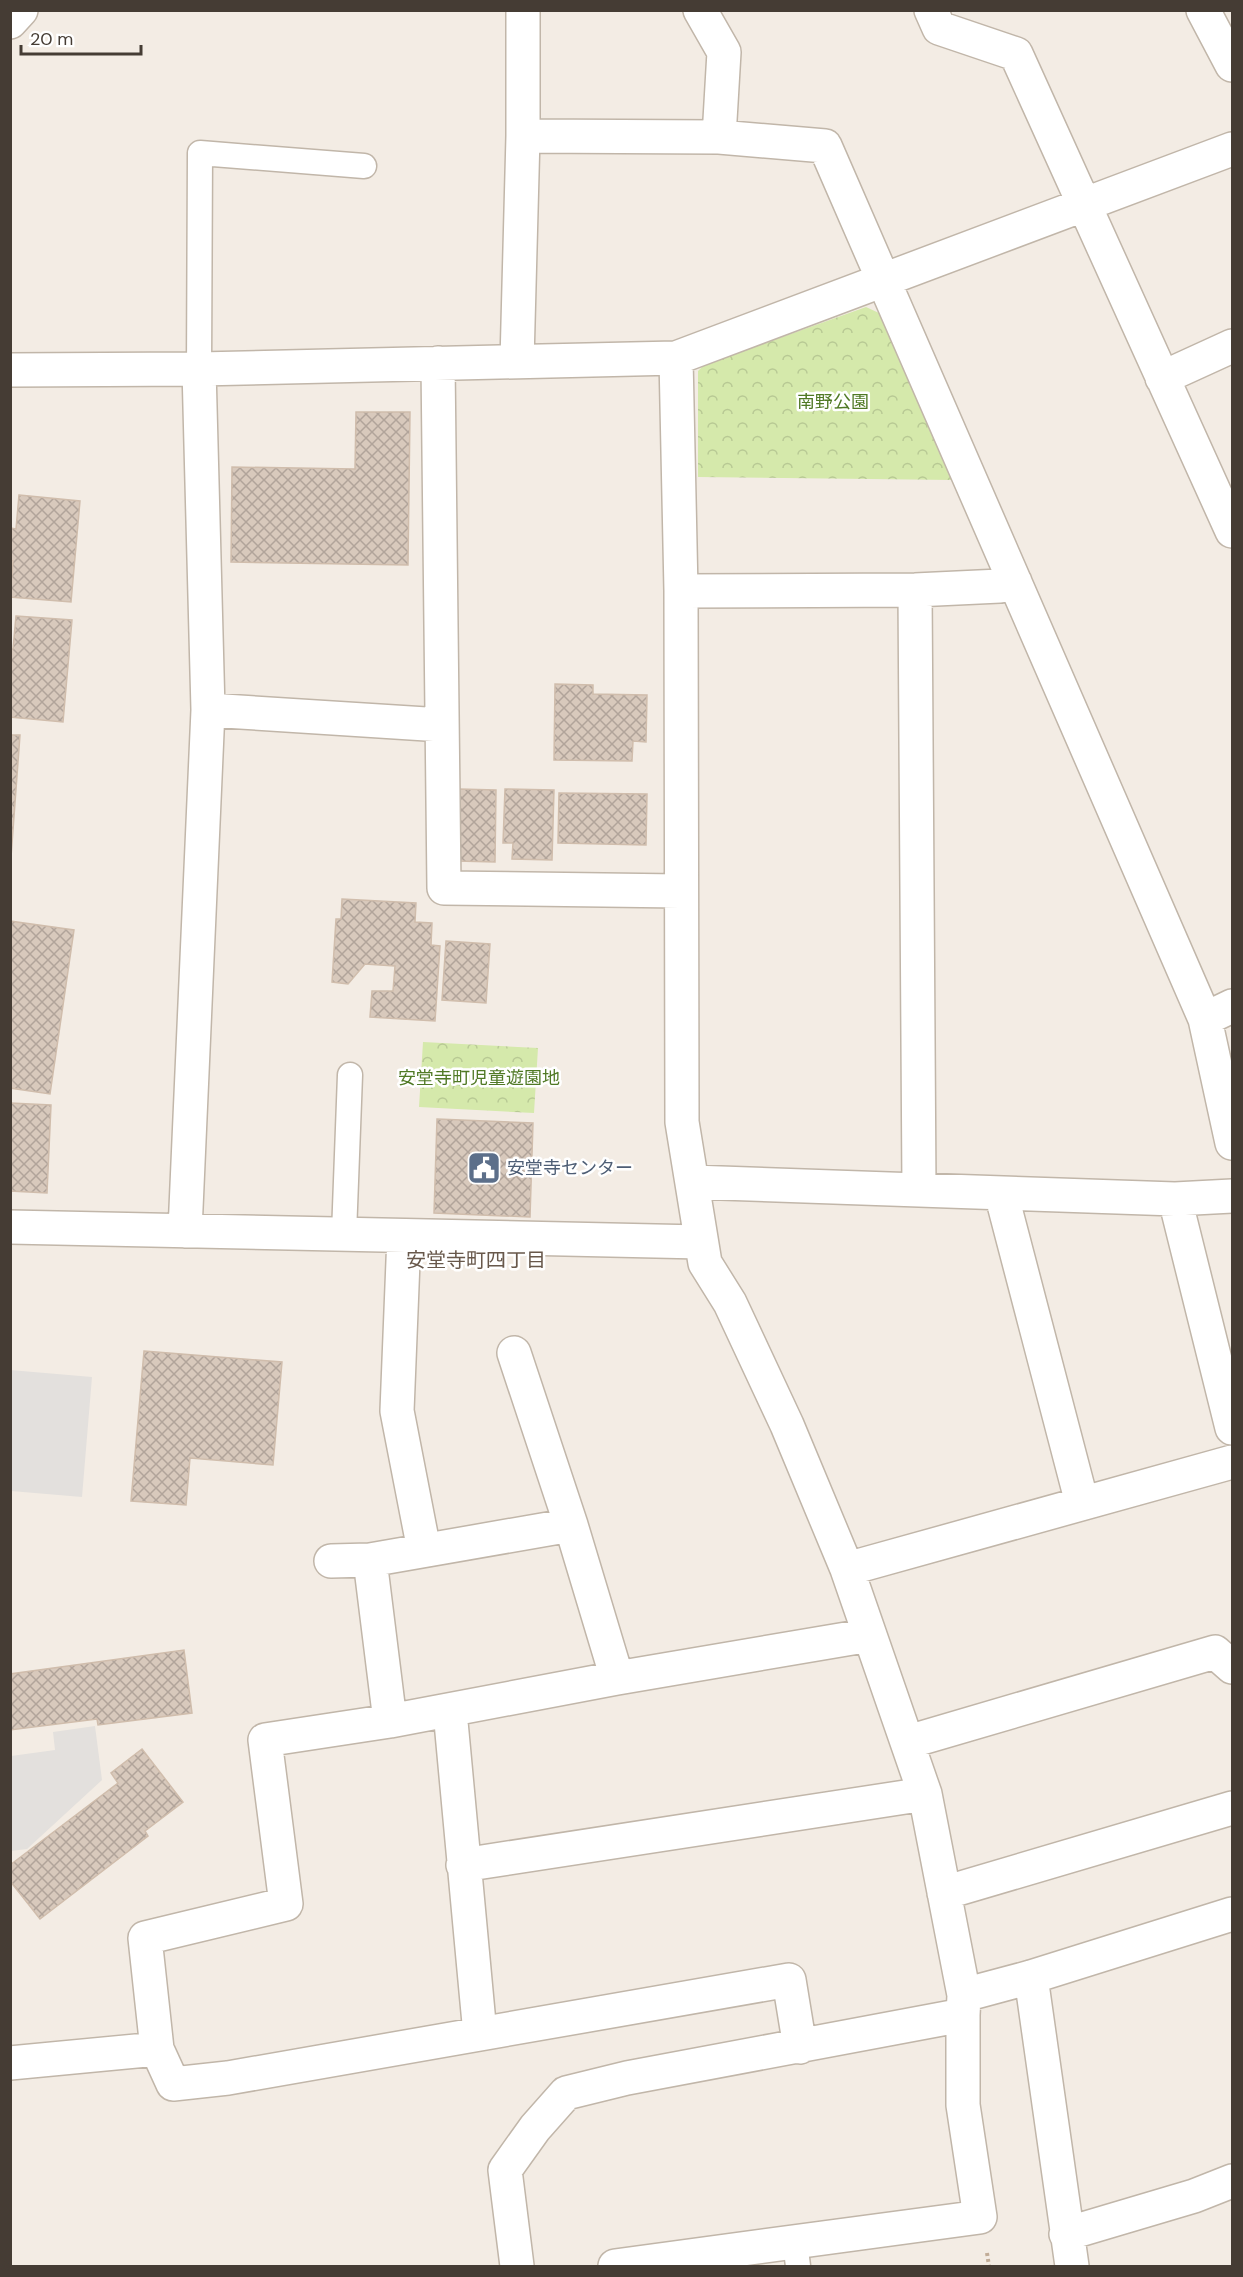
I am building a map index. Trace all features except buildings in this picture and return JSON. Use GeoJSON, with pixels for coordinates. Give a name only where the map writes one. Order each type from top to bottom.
{"type":"FeatureCollection","features":[{"type":"Feature","properties":{"kind":"street"},"geometry":{"type":"LineString","coordinates":[[10,22],[21,10]]}},
{"type":"Feature","properties":{"kind":"street"},"geometry":{"type":"LineString","coordinates":[[517,361],[523,136],[522,10]]}},
{"type":"Feature","properties":{"kind":"street"},"geometry":{"type":"LineString","coordinates":[[700,10],[724,52],[718,137]]}},
{"type":"Feature","properties":{"kind":"street"},"geometry":{"type":"LineString","coordinates":[[931,10],[939,28],[1016,54],[1232,529]]}},
{"type":"Feature","properties":{"kind":"street"},"geometry":{"type":"LineString","coordinates":[[1203,10],[1233,65]]}},
{"type":"Feature","properties":{"kind":"street"},"geometry":{"type":"LineString","coordinates":[[523,136],[718,137],[825,146],[1015,582],[1219,1012],[1233,1143]]}},
{"type":"Feature","properties":{"kind":"street"},"geometry":{"type":"LineString","coordinates":[[10,370],[200,369],[676,358],[1233,149]]}},
{"type":"Feature","properties":{"kind":"street"},"geometry":{"type":"LineString","coordinates":[[1162,378],[1233,346]]}},
{"type":"Feature","properties":{"kind":"street"},"geometry":{"type":"LineString","coordinates":[[615,2266],[797,2254],[980,2217],[963,2105],[964,2005],[925,1794],[847,1569],[787,1425],[735,1313],[705,1263],[701,1242],[682,1122],[681,591],[676,358]]}},
{"type":"Feature","properties":{"kind":"street"},"geometry":{"type":"LineString","coordinates":[[438,363],[444,888],[680,891]]}},
{"type":"Feature","properties":{"kind":"street"},"geometry":{"type":"LineString","coordinates":[[184,1231],[208,710],[200,369]]}},
{"type":"Feature","properties":{"kind":"street"},"geometry":{"type":"LineString","coordinates":[[681,591],[915,590],[1000,586],[1015,582]]}},
{"type":"Feature","properties":{"kind":"street"},"geometry":{"type":"LineString","coordinates":[[915,590],[919,1189]]}},
{"type":"Feature","properties":{"kind":"street"},"geometry":{"type":"LineString","coordinates":[[208,710],[442,725]]}},
{"type":"Feature","properties":{"kind":"street"},"geometry":{"type":"LineString","coordinates":[[692,1182],[1175,1199],[1233,1196]]}},
{"type":"Feature","properties":{"kind":"street"},"geometry":{"type":"LineString","coordinates":[[1001,1194],[1082,1503]]}},
{"type":"Feature","properties":{"kind":"street"},"geometry":{"type":"LineString","coordinates":[[1175,1199],[1233,1428]]}},
{"type":"Feature","properties":{"kind":"street"},"geometry":{"type":"LineString","coordinates":[[10,1227],[701,1242]]}},
{"type":"Feature","properties":{"kind":"street"},"geometry":{"type":"LineString","coordinates":[[404,1236],[397,1411],[424,1550]]}},
{"type":"Feature","properties":{"kind":"street"},"geometry":{"type":"LineString","coordinates":[[514,1353],[571,1525],[617,1678]]}},
{"type":"Feature","properties":{"kind":"street"},"geometry":{"type":"LineString","coordinates":[[847,1569],[1233,1462]]}},
{"type":"Feature","properties":{"kind":"street"},"geometry":{"type":"LineString","coordinates":[[331,1561],[370,1560],[571,1525]]}},
{"type":"Feature","properties":{"kind":"street"},"geometry":{"type":"LineString","coordinates":[[370,1560],[390,1721]]}},
{"type":"Feature","properties":{"kind":"street"},"geometry":{"type":"LineString","coordinates":[[800,2047],[789,1980],[228,2078],[173,2084],[157,2049],[145,1938],[286,1904],[265,1740],[450,1711],[617,1678],[870,1635]]}},
{"type":"Feature","properties":{"kind":"street"},"geometry":{"type":"LineString","coordinates":[[908,1742],[1215,1652],[1233,1667]]}},
{"type":"Feature","properties":{"kind":"street"},"geometry":{"type":"LineString","coordinates":[[450,1711],[480,2034]]}},
{"type":"Feature","properties":{"kind":"street"},"geometry":{"type":"LineString","coordinates":[[463,1865],[925,1794]]}},
{"type":"Feature","properties":{"kind":"street"},"geometry":{"type":"LineString","coordinates":[[944,1893],[1233,1808]]}},
{"type":"Feature","properties":{"kind":"street"},"geometry":{"type":"LineString","coordinates":[[517,2266],[505,2169],[535,2128],[566,2093],[627,2078],[800,2047],[964,2005],[1031,1977],[1233,1914]]}},
{"type":"Feature","properties":{"kind":"street"},"geometry":{"type":"LineString","coordinates":[[1031,1977],[1072,2266]]}},
{"type":"Feature","properties":{"kind":"street"},"geometry":{"type":"LineString","coordinates":[[10,2063],[157,2049]]}},
{"type":"Feature","properties":{"kind":"street"},"geometry":{"type":"LineString","coordinates":[[1066,2234],[1194,2196],[1233,2181]]}},
{"type":"Feature","properties":{"kind":"lane"},"geometry":{"type":"LineString","coordinates":[[200,369],[200,153],[364,166]]}},
{"type":"Feature","properties":{"kind":"lane"},"geometry":{"type":"LineString","coordinates":[[344,1234],[350,1075]]}},
{"type":"Feature","properties":{"kind":"green space","name":"南野公園"},"geometry":{"type":"Polygon","coordinates":[[[866,307],[879,313],[953,480],[698,477],[698,371],[704,365],[866,307]]]}},
{"type":"Feature","properties":{"kind":"green space","name":"安堂寺町児童遊園地"},"geometry":{"type":"Polygon","coordinates":[[[423,1042],[538,1048],[534,1113],[419,1107],[423,1042]]]}},
{"type":"Feature","properties":{"kind":"shaded area"},"geometry":{"type":"Polygon","coordinates":[[[10,1370],[92,1377],[82,1497],[11,1491],[10,1370]]]}},
{"type":"Feature","properties":{"kind":"shaded area"},"geometry":{"type":"Polygon","coordinates":[[[95,1726],[102,1780],[27,1849],[11,1851],[11,1756],[55,1750],[53,1732],[95,1726]]]}},
{"type":"Feature","properties":{"kind":"place","name":"安堂寺センター"},"geometry":{"type":"Point","coordinates":[484,1168]}},
{"type":"Feature","properties":{"kind":"district","name":"安堂寺町四丁目"},"geometry":{"type":"Point","coordinates":[476,1260]}}]}
